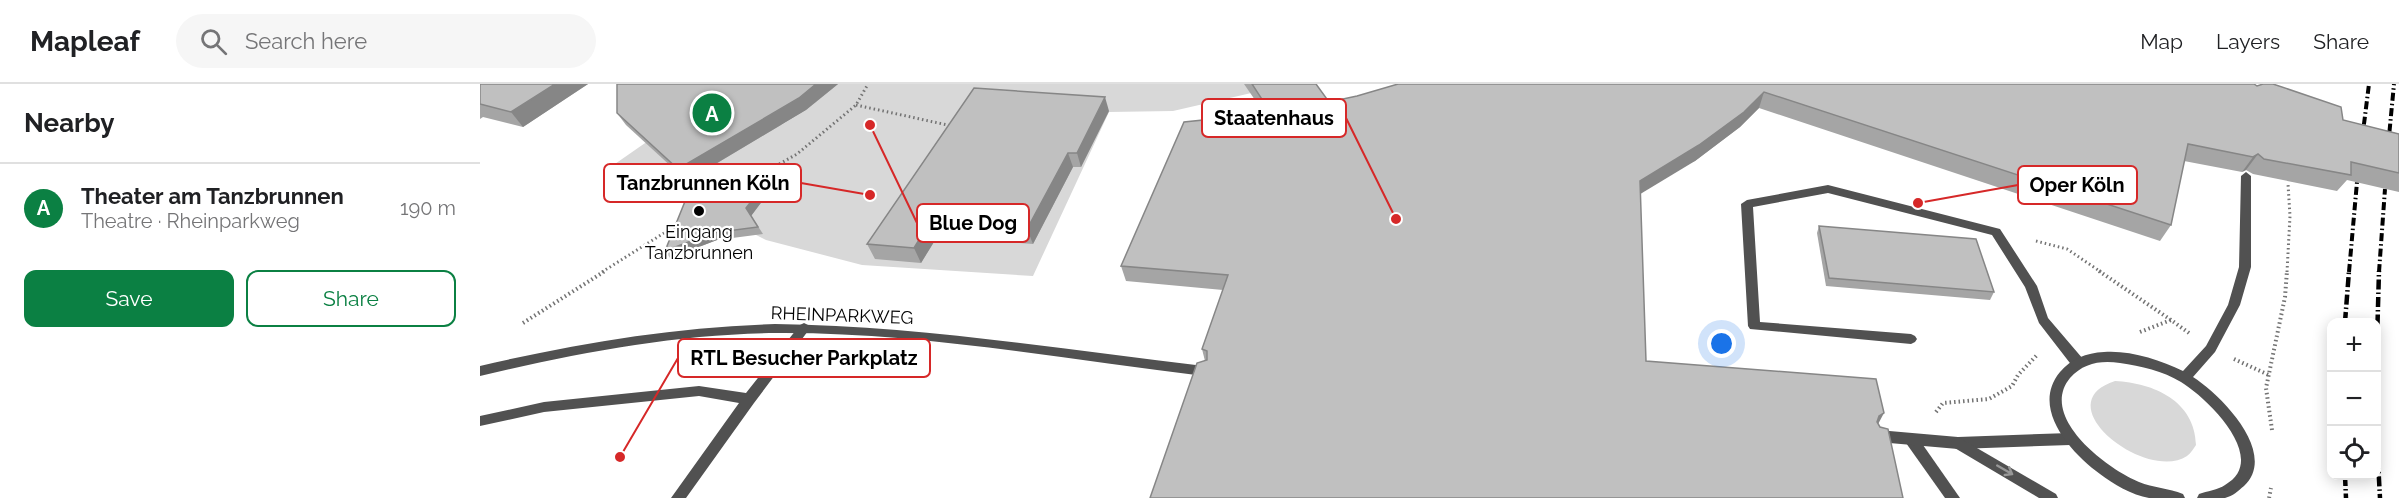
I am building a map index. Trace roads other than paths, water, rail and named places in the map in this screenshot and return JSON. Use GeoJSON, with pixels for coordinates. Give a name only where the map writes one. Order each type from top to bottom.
{"type":"FeatureCollection","features":[{"type":"Feature","properties":{"kind":"street"},"geometry":{"type":"LineString","coordinates":[[2185,377],[2211,349],[2234,305],[2245,267],[2246,176]]}},
{"type":"Feature","properties":{"kind":"street"},"geometry":{"type":"LineString","coordinates":[[1911,339],[1754,326],[1747,204],[1828,189],[1996,232],[2031,286],[2043,320],[2078,363]]}},
{"type":"Feature","properties":{"kind":"street"},"geometry":{"type":"LineString","coordinates":[[678,498],[749,399],[804,328]]}},
{"type":"Feature","properties":{"kind":"street","name":"RHEINPARKWEG"},"geometry":{"type":"LineString","coordinates":[[480,371],[536,357],[642,340],[722,331],[804,328],[904,334],[1204,371]]}},
{"type":"Feature","properties":{"kind":"street"},"geometry":{"type":"LineString","coordinates":[[2178,498],[2159,495],[2125,483],[2093,462],[2070,439],[2058,416],[2055,394],[2062,375],[2078,363],[2108,356],[2146,361],[2185,377],[2212,396],[2233,418],[2245,442],[2248,465],[2239,483],[2220,495],[2204,498]]}},
{"type":"Feature","properties":{"kind":"street"},"geometry":{"type":"LineString","coordinates":[[480,421],[544,407],[699,391],[749,399]]}},
{"type":"Feature","properties":{"kind":"street"},"geometry":{"type":"LineString","coordinates":[[1878,436],[1958,443],[2070,439]]}},
{"type":"Feature","properties":{"kind":"street"},"geometry":{"type":"LineString","coordinates":[[1911,439],[1953,498]]}},
{"type":"Feature","properties":{"kind":"street"},"geometry":{"type":"LineString","coordinates":[[1958,443],[2051,498]]}},
{"type":"Feature","properties":{"kind":"railway"},"geometry":{"type":"LineString","coordinates":[[2362,140],[2369,84]]}},
{"type":"Feature","properties":{"kind":"railway"},"geometry":{"type":"LineString","coordinates":[[2388,147],[2394,84]]}},
{"type":"Feature","properties":{"kind":"railway"},"geometry":{"type":"LineString","coordinates":[[2349,272],[2357,182]]}},
{"type":"Feature","properties":{"kind":"railway"},"geometry":{"type":"LineString","coordinates":[[2379,272],[2385,189]]}},
{"type":"Feature","properties":{"kind":"railway"},"geometry":{"type":"LineString","coordinates":[[2345,318],[2349,271]]}},
{"type":"Feature","properties":{"kind":"railway"},"geometry":{"type":"LineString","coordinates":[[2376,372],[2379,271]]}},
{"type":"Feature","properties":{"kind":"railway"},"geometry":{"type":"LineString","coordinates":[[2376,426],[2380,498]]}},
{"type":"Feature","properties":{"kind":"railway"},"geometry":{"type":"LineString","coordinates":[[2345,480],[2346,498]]}},
{"type":"Feature","properties":{"kind":"place","name":"Theater am Tanzbrunnen"},"geometry":{"type":"Point","coordinates":[712,113]}},
{"type":"Feature","properties":{"kind":"place","name":"Blue Dog"},"geometry":{"type":"Point","coordinates":[870,125]}},
{"type":"Feature","properties":{"kind":"place","name":"Tanzbrunnen Köln"},"geometry":{"type":"Point","coordinates":[870,195]}},
{"type":"Feature","properties":{"kind":"place","name":"Oper Köln"},"geometry":{"type":"Point","coordinates":[1918,203]}},
{"type":"Feature","properties":{"kind":"place","name":"Eingang Tanzbrunnen"},"geometry":{"type":"Point","coordinates":[699,211]}},
{"type":"Feature","properties":{"kind":"place","name":"Staatenhaus"},"geometry":{"type":"Point","coordinates":[1396,219]}},
{"type":"Feature","properties":{"kind":"place","name":"RTL Besucher Parkplatz"},"geometry":{"type":"Point","coordinates":[620,457]}}]}
